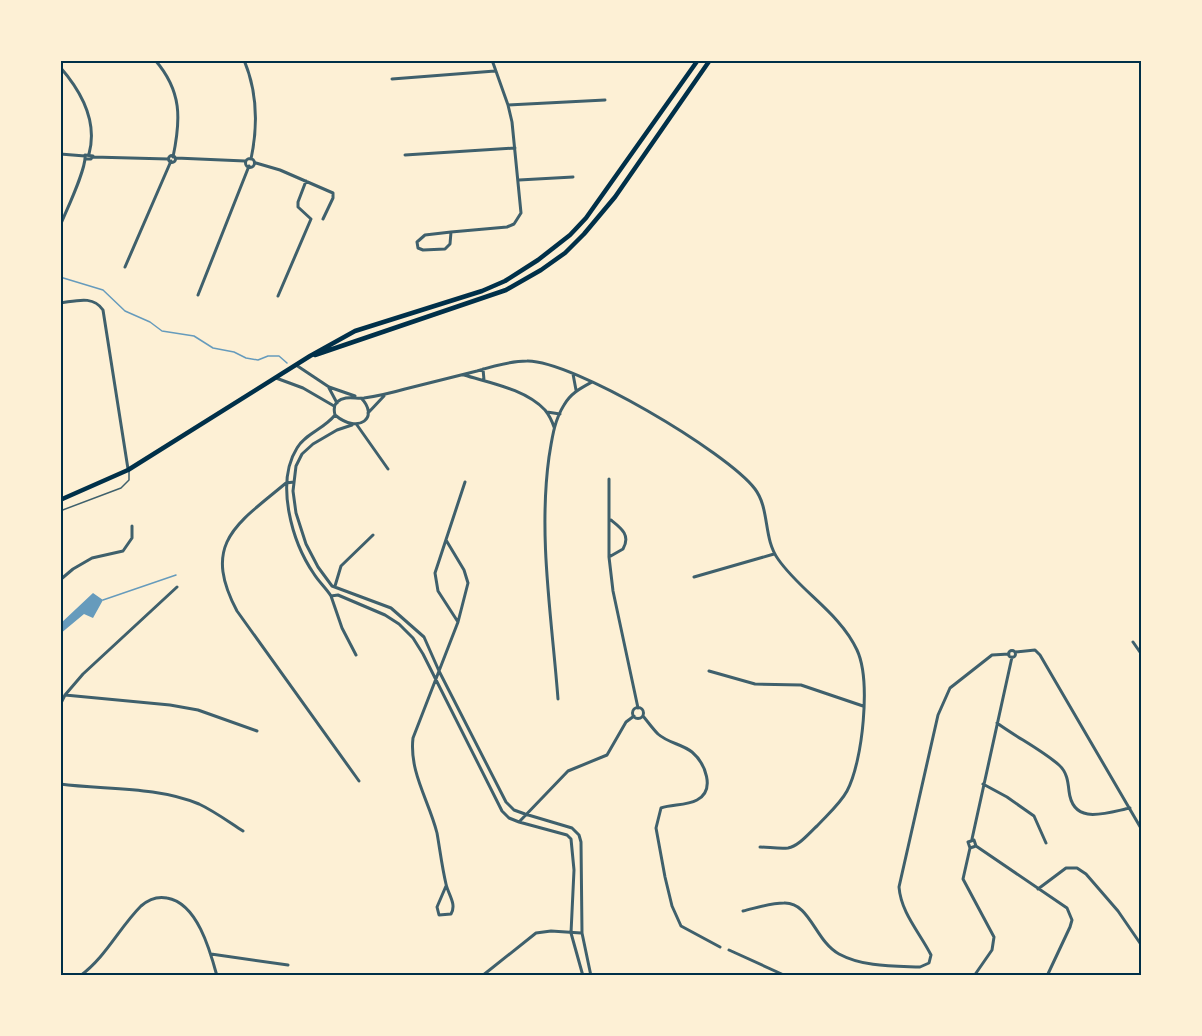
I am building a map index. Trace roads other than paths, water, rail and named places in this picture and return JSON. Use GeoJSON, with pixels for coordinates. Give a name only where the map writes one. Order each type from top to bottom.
{"type":"FeatureCollection","features":[{"type":"Feature","properties":{"kind":"main road"},"geometry":{"type":"LineString","coordinates":[[60,500],[129,470],[310,356],[355,331],[482,291],[505,281],[538,260],[570,235],[586,218],[698,60]]}},
{"type":"Feature","properties":{"kind":"main road"},"geometry":{"type":"LineString","coordinates":[[310,356],[506,290],[565,253],[615,197],[710,60]]}},
{"type":"Feature","properties":{"kind":"street"},"geometry":{"type":"LineString","coordinates":[[60,154],[86,156],[91,159],[93,157],[175,162],[179,114],[171,82],[155,60]]}},
{"type":"Feature","properties":{"kind":"street"},"geometry":{"type":"LineString","coordinates":[[244,60],[254,93],[255,125],[251,159]]}},
{"type":"Feature","properties":{"kind":"street"},"geometry":{"type":"LineString","coordinates":[[451,232],[450,244],[446,249],[423,250],[418,248],[417,242],[424,235],[451,232],[507,227],[514,224],[521,213],[519,180],[508,105],[492,60]]}},
{"type":"Feature","properties":{"kind":"street"},"geometry":{"type":"LineString","coordinates":[[60,67],[77,88],[86,107],[91,131],[86,156],[60,226]]}},
{"type":"Feature","properties":{"kind":"street"},"geometry":{"type":"LineString","coordinates":[[392,79],[495,71]]}},
{"type":"Feature","properties":{"kind":"street"},"geometry":{"type":"LineString","coordinates":[[508,105],[605,100]]}},
{"type":"Feature","properties":{"kind":"street"},"geometry":{"type":"LineString","coordinates":[[405,155],[515,148]]}},
{"type":"Feature","properties":{"kind":"street"},"geometry":{"type":"LineString","coordinates":[[175,157],[245,161],[251,159]]}},
{"type":"Feature","properties":{"kind":"street"},"geometry":{"type":"LineString","coordinates":[[251,159],[333,193],[323,219]]}},
{"type":"Feature","properties":{"kind":"street"},"geometry":{"type":"LineString","coordinates":[[125,267],[169,160]]}},
{"type":"Feature","properties":{"kind":"street"},"geometry":{"type":"LineString","coordinates":[[245,161],[249,166]]}},
{"type":"Feature","properties":{"kind":"street"},"geometry":{"type":"LineString","coordinates":[[249,166],[253,167],[256,163]]}},
{"type":"Feature","properties":{"kind":"street"},"geometry":{"type":"LineString","coordinates":[[198,295],[249,166]]}},
{"type":"Feature","properties":{"kind":"street"},"geometry":{"type":"LineString","coordinates":[[519,180],[573,177]]}},
{"type":"Feature","properties":{"kind":"street"},"geometry":{"type":"LineString","coordinates":[[278,296],[311,219],[298,207],[306,181]]}},
{"type":"Feature","properties":{"kind":"street"},"geometry":{"type":"LineString","coordinates":[[60,303],[86,299],[100,305],[105,315],[129,470]]}},
{"type":"Feature","properties":{"kind":"street"},"geometry":{"type":"LineString","coordinates":[[335,405],[344,399],[385,394],[512,362],[530,361],[552,366],[592,382],[696,441],[746,478],[760,496],[774,554],[790,574],[836,620],[856,648],[862,663],[861,746],[847,792],[803,839],[789,848],[760,847]]}},
{"type":"Feature","properties":{"kind":"street"},"geometry":{"type":"LineString","coordinates":[[296,365],[328,387],[359,398],[366,403],[368,414]]}},
{"type":"Feature","properties":{"kind":"street"},"geometry":{"type":"LineString","coordinates":[[483,369],[484,381]]}},
{"type":"Feature","properties":{"kind":"street"},"geometry":{"type":"LineString","coordinates":[[462,374],[534,400],[547,412],[554,427]]}},
{"type":"Feature","properties":{"kind":"street"},"geometry":{"type":"LineString","coordinates":[[573,374],[576,391]]}},
{"type":"Feature","properties":{"kind":"street"},"geometry":{"type":"LineString","coordinates":[[276,378],[303,388],[335,405]]}},
{"type":"Feature","properties":{"kind":"street"},"geometry":{"type":"LineString","coordinates":[[558,699],[544,534],[544,501],[554,427],[569,398],[592,382]]}},
{"type":"Feature","properties":{"kind":"street"},"geometry":{"type":"LineString","coordinates":[[328,387],[335,405],[335,415],[298,446],[290,462],[286,483],[289,514],[296,537],[313,574],[329,594],[342,628],[356,655]]}},
{"type":"Feature","properties":{"kind":"street"},"geometry":{"type":"LineString","coordinates":[[385,394],[363,422],[336,430],[302,454],[296,466],[294,482],[296,513],[306,544],[318,567],[333,586],[391,608],[423,637],[507,802],[514,810],[572,828],[579,835],[582,849],[582,933],[591,976]]}},
{"type":"Feature","properties":{"kind":"street"},"geometry":{"type":"LineString","coordinates":[[547,412],[560,414]]}},
{"type":"Feature","properties":{"kind":"street"},"geometry":{"type":"LineString","coordinates":[[335,415],[355,425],[388,469]]}},
{"type":"Feature","properties":{"kind":"street"},"geometry":{"type":"LineString","coordinates":[[609,479],[609,557],[613,591],[638,708]]}},
{"type":"Feature","properties":{"kind":"street"},"geometry":{"type":"LineString","coordinates":[[294,482],[286,483],[244,518],[226,541],[222,556],[222,574],[237,611],[359,781]]}},
{"type":"Feature","properties":{"kind":"street"},"geometry":{"type":"LineString","coordinates":[[458,622],[438,591],[435,573],[465,482]]}},
{"type":"Feature","properties":{"kind":"street"},"geometry":{"type":"LineString","coordinates":[[609,557],[623,549],[626,539],[623,530],[610,520]]}},
{"type":"Feature","properties":{"kind":"street"},"geometry":{"type":"LineString","coordinates":[[60,580],[92,558],[123,551],[132,538],[132,526]]}},
{"type":"Feature","properties":{"kind":"street"},"geometry":{"type":"LineString","coordinates":[[329,594],[341,566],[373,535]]}},
{"type":"Feature","properties":{"kind":"street"},"geometry":{"type":"LineString","coordinates":[[446,540],[464,570],[468,583],[458,622],[413,738],[411,753],[436,831],[446,886],[454,904],[451,914],[439,915],[436,907],[446,886]]}},
{"type":"Feature","properties":{"kind":"street"},"geometry":{"type":"LineString","coordinates":[[694,577],[774,554]]}},
{"type":"Feature","properties":{"kind":"street"},"geometry":{"type":"LineString","coordinates":[[60,705],[65,695],[83,674],[177,587]]}},
{"type":"Feature","properties":{"kind":"street"},"geometry":{"type":"LineString","coordinates":[[338,595],[339,589]]}},
{"type":"Feature","properties":{"kind":"street"},"geometry":{"type":"LineString","coordinates":[[329,594],[370,607],[399,624],[413,638],[502,811],[509,818],[567,835],[571,839],[574,870],[571,933],[583,976]]}},
{"type":"Feature","properties":{"kind":"street"},"geometry":{"type":"LineString","coordinates":[[1133,642],[1142,656]]}},
{"type":"Feature","properties":{"kind":"street"},"geometry":{"type":"LineString","coordinates":[[743,911],[792,903],[804,910],[822,940],[838,953],[862,963],[920,967],[928,963],[931,955],[905,910],[899,887],[938,715],[950,688],[992,656],[1015,656],[1015,652],[1035,650],[1040,655],[1142,830]]}},
{"type":"Feature","properties":{"kind":"street"},"geometry":{"type":"LineString","coordinates":[[974,976],[992,950],[994,937],[963,879],[970,848],[967,844],[972,839],[1010,656]]}},
{"type":"Feature","properties":{"kind":"street"},"geometry":{"type":"LineString","coordinates":[[709,671],[755,684],[801,685],[863,706]]}},
{"type":"Feature","properties":{"kind":"street"},"geometry":{"type":"LineString","coordinates":[[443,697],[450,693]]}},
{"type":"Feature","properties":{"kind":"street"},"geometry":{"type":"LineString","coordinates":[[65,695],[170,705],[198,710],[257,730]]}},
{"type":"Feature","properties":{"kind":"street"},"geometry":{"type":"LineString","coordinates":[[638,708],[643,710],[643,716],[657,734],[694,753],[704,769],[708,787],[706,793],[689,803],[661,808],[656,828],[672,906],[681,926],[720,947]]}},
{"type":"Feature","properties":{"kind":"street"},"geometry":{"type":"LineString","coordinates":[[634,716],[633,711],[638,708]]}},
{"type":"Feature","properties":{"kind":"street"},"geometry":{"type":"LineString","coordinates":[[634,716],[639,719],[643,716]]}},
{"type":"Feature","properties":{"kind":"street"},"geometry":{"type":"LineString","coordinates":[[519,822],[568,771],[607,755],[626,723],[634,716]]}},
{"type":"Feature","properties":{"kind":"street"},"geometry":{"type":"LineString","coordinates":[[996,723],[1060,766],[1068,781],[1070,800],[1078,810],[1092,816],[1130,808]]}},
{"type":"Feature","properties":{"kind":"street"},"geometry":{"type":"LineString","coordinates":[[60,784],[180,798],[198,804],[243,831]]}},
{"type":"Feature","properties":{"kind":"street"},"geometry":{"type":"LineString","coordinates":[[983,784],[1034,816],[1046,843]]}},
{"type":"Feature","properties":{"kind":"street"},"geometry":{"type":"LineString","coordinates":[[972,839],[976,846],[1067,908],[1072,920],[1047,976]]}},
{"type":"Feature","properties":{"kind":"street"},"geometry":{"type":"LineString","coordinates":[[970,848],[976,846]]}},
{"type":"Feature","properties":{"kind":"street"},"geometry":{"type":"LineString","coordinates":[[1037,889],[1066,868],[1082,870],[1118,911],[1142,946]]}},
{"type":"Feature","properties":{"kind":"street"},"geometry":{"type":"LineString","coordinates":[[80,976],[106,952],[141,906],[160,897],[173,899],[192,912],[211,954],[217,976]]}},
{"type":"Feature","properties":{"kind":"street"},"geometry":{"type":"LineString","coordinates":[[482,976],[536,933],[550,931],[582,933]]}},
{"type":"Feature","properties":{"kind":"street"},"geometry":{"type":"LineString","coordinates":[[729,950],[786,976]]}},
{"type":"Feature","properties":{"kind":"street"},"geometry":{"type":"LineString","coordinates":[[211,954],[288,965]]}},
{"type":"Feature","properties":{"kind":"lane"},"geometry":{"type":"LineString","coordinates":[[60,511],[121,488],[129,480],[129,470]]}},
{"type":"Feature","properties":{"kind":"water"},"geometry":{"type":"Polygon","coordinates":[[[93,593],[103,600],[93,618],[84,614],[60,634],[60,624],[93,593]]]}},
{"type":"Feature","properties":{"kind":"waterway"},"geometry":{"type":"LineString","coordinates":[[60,277],[103,290],[125,311],[150,322],[162,331],[194,336],[213,348],[234,352],[246,358],[258,360],[268,356],[279,356],[287,363]]}},
{"type":"Feature","properties":{"kind":"waterway"},"geometry":{"type":"LineString","coordinates":[[103,600],[176,575]]}}]}
